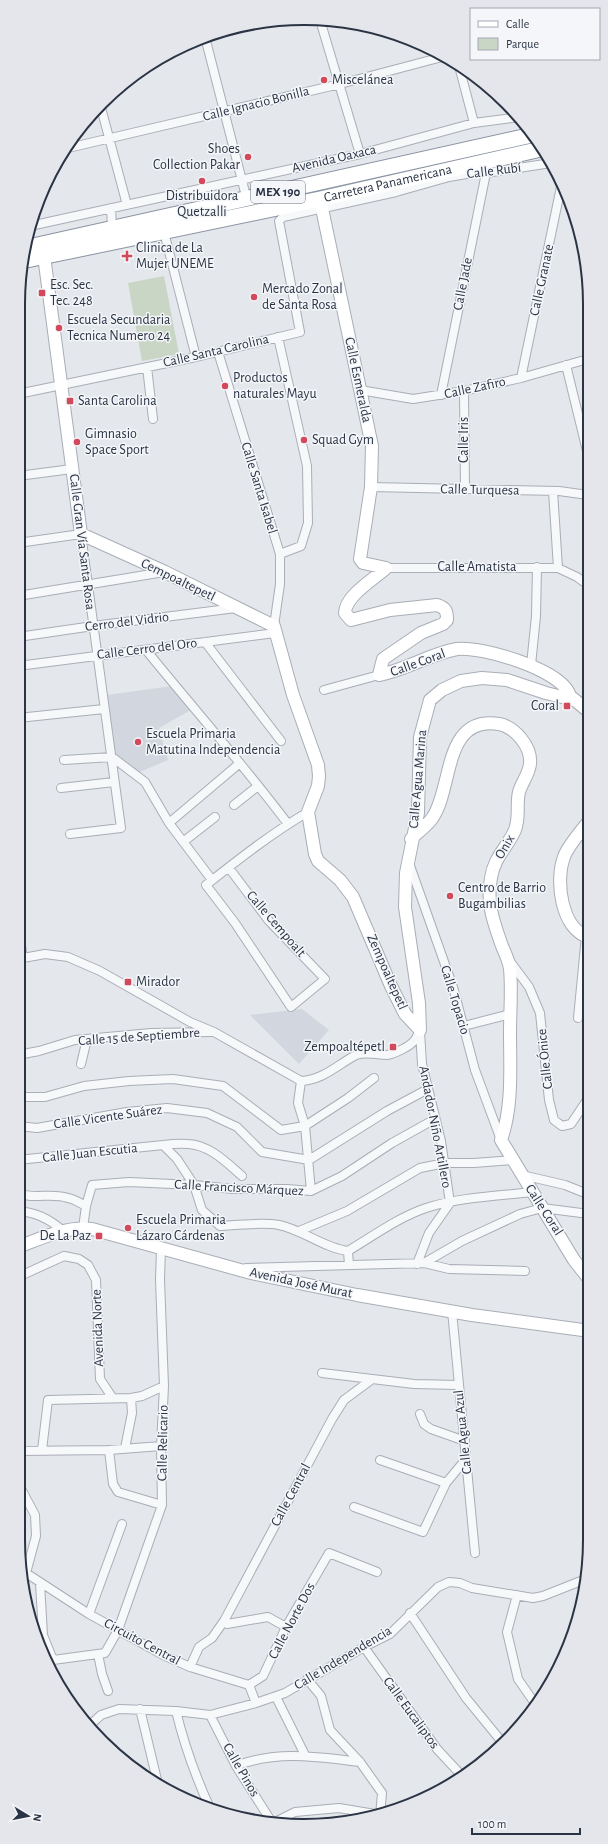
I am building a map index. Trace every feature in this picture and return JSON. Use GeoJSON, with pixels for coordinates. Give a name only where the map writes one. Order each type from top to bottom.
{"type":"FeatureCollection","features":[{"type":"Feature","properties":{"kind":"highway","name":"Carretera Panamericana"},"geometry":{"type":"LineString","coordinates":[[28,260],[164,232],[248,206],[527,136]]}},
{"type":"Feature","properties":{"kind":"highway","name":"Carretera Panamericana"},"geometry":{"type":"LineString","coordinates":[[31,246],[112,227],[248,206],[321,204],[510,163],[537,151]]}},
{"type":"Feature","properties":{"kind":"street"},"geometry":{"type":"LineString","coordinates":[[322,26],[360,154]]}},
{"type":"Feature","properties":{"kind":"street"},"geometry":{"type":"LineString","coordinates":[[206,43],[248,206]]}},
{"type":"Feature","properties":{"kind":"street","name":"Calle Ignacio Bonilla"},"geometry":{"type":"LineString","coordinates":[[74,147],[340,84],[437,58]]}},
{"type":"Feature","properties":{"kind":"street"},"geometry":{"type":"LineString","coordinates":[[461,73],[474,123]]}},
{"type":"Feature","properties":{"kind":"street"},"geometry":{"type":"LineString","coordinates":[[102,112],[127,204]]}},
{"type":"Feature","properties":{"kind":"street","name":"Avenida Oaxaca"},"geometry":{"type":"LineString","coordinates":[[37,224],[360,154],[474,123],[512,118]]}},
{"type":"Feature","properties":{"kind":"street","name":"Calle Rubí"},"geometry":{"type":"LineString","coordinates":[[281,219],[321,204],[396,192],[449,177],[472,173],[486,173],[510,163],[545,163]]}},
{"type":"Feature","properties":{"kind":"street","name":"Calle Jade"},"geometry":{"type":"LineString","coordinates":[[441,395],[486,173]]}},
{"type":"Feature","properties":{"kind":"street","name":"Calle Granate"},"geometry":{"type":"LineString","coordinates":[[522,378],[560,193]]}},
{"type":"Feature","properties":{"kind":"street","name":"Calle Esmeralda"},"geometry":{"type":"LineString","coordinates":[[321,204],[372,446],[371,487],[359,555],[361,562]]}},
{"type":"Feature","properties":{"kind":"street"},"geometry":{"type":"LineString","coordinates":[[111,208],[112,227]]}},
{"type":"Feature","properties":{"kind":"street","name":"Calle Santa Carolina"},"geometry":{"type":"LineString","coordinates":[[25,393],[196,357],[300,332],[280,221],[281,219]]}},
{"type":"Feature","properties":{"kind":"street"},"geometry":{"type":"LineString","coordinates":[[164,232],[196,357]]}},
{"type":"Feature","properties":{"kind":"street","name":"Calle Gran Vía Santa Rosa"},"geometry":{"type":"LineString","coordinates":[[44,256],[92,626],[121,828],[70,834]]}},
{"type":"Feature","properties":{"kind":"street"},"geometry":{"type":"LineString","coordinates":[[278,337],[307,466],[308,523],[301,546],[280,554]]}},
{"type":"Feature","properties":{"kind":"street","name":"Calle Santa Isabel"},"geometry":{"type":"LineString","coordinates":[[218,352],[280,554],[280,584],[274,629]]}},
{"type":"Feature","properties":{"kind":"street","name":"Calle Zafiro"},"geometry":{"type":"LineString","coordinates":[[360,390],[413,399],[464,391],[522,378],[583,360]]}},
{"type":"Feature","properties":{"kind":"street"},"geometry":{"type":"LineString","coordinates":[[566,365],[583,435]]}},
{"type":"Feature","properties":{"kind":"street"},"geometry":{"type":"LineString","coordinates":[[147,367],[153,419]]}},
{"type":"Feature","properties":{"kind":"street","name":"Calle Iris"},"geometry":{"type":"LineString","coordinates":[[464,391],[465,490]]}},
{"type":"Feature","properties":{"kind":"street"},"geometry":{"type":"LineString","coordinates":[[25,475],[72,469]]}},
{"type":"Feature","properties":{"kind":"street","name":"Calle Turquesa"},"geometry":{"type":"LineString","coordinates":[[371,487],[554,491],[583,494]]}},
{"type":"Feature","properties":{"kind":"street"},"geometry":{"type":"LineString","coordinates":[[554,491],[558,568]]}},
{"type":"Feature","properties":{"kind":"street"},"geometry":{"type":"LineString","coordinates":[[25,542],[81,534]]}},
{"type":"Feature","properties":{"kind":"street","name":"Cempoaltepetl"},"geometry":{"type":"LineString","coordinates":[[81,534],[165,572],[274,629]]}},
{"type":"Feature","properties":{"kind":"street","name":"Calle Amatista"},"geometry":{"type":"LineString","coordinates":[[361,562],[386,568],[558,568],[577,576],[583,581]]}},
{"type":"Feature","properties":{"kind":"street"},"geometry":{"type":"LineString","coordinates":[[531,665],[536,616],[536,567]]}},
{"type":"Feature","properties":{"kind":"street","name":"Calle Coral"},"geometry":{"type":"LineString","coordinates":[[386,568],[350,599],[345,606],[345,613],[351,620],[390,610],[437,605],[443,607],[447,611],[447,620],[443,624],[421,633],[383,659],[379,675],[395,672],[436,654],[458,649],[494,653],[531,665],[558,680],[568,689],[570,696]]}},
{"type":"Feature","properties":{"kind":"street"},"geometry":{"type":"LineString","coordinates":[[25,595],[165,572]]}},
{"type":"Feature","properties":{"kind":"street","name":"Cerro del Vidrio"},"geometry":{"type":"LineString","coordinates":[[25,636],[236,608]]}},
{"type":"Feature","properties":{"kind":"street","name":"Calle Cerro del Oro"},"geometry":{"type":"LineString","coordinates":[[25,665],[205,642],[274,629]]}},
{"type":"Feature","properties":{"kind":"street","name":"Zempoaltepetl"},"geometry":{"type":"LineString","coordinates":[[274,629],[293,696],[318,765],[318,786],[308,812],[312,840],[318,861],[340,880],[354,897],[390,986],[405,1014],[420,1030]]}},
{"type":"Feature","properties":{"kind":"street"},"geometry":{"type":"LineString","coordinates":[[205,642],[282,741]]}},
{"type":"Feature","properties":{"kind":"street"},"geometry":{"type":"LineString","coordinates":[[146,650],[240,763],[288,824]]}},
{"type":"Feature","properties":{"kind":"street"},"geometry":{"type":"LineString","coordinates":[[324,690],[379,675]]}},
{"type":"Feature","properties":{"kind":"street","name":"Calle Agua Marina"},"geometry":{"type":"LineString","coordinates":[[420,1030],[419,1003],[405,907],[406,873],[418,812],[420,737],[430,700],[442,690],[461,681],[482,678],[507,680],[546,693],[562,697],[570,696]]}},
{"type":"Feature","properties":{"kind":"street"},"geometry":{"type":"LineString","coordinates":[[570,696],[583,707]]}},
{"type":"Feature","properties":{"kind":"street"},"geometry":{"type":"LineString","coordinates":[[25,717],[104,709]]}},
{"type":"Feature","properties":{"kind":"street","name":"Onix"},"geometry":{"type":"LineString","coordinates":[[412,838],[433,818],[440,803],[452,754],[462,737],[470,728],[485,724],[500,724],[518,735],[528,749],[530,763],[526,777],[519,792],[518,820],[514,832],[497,858],[491,878],[489,899],[491,913],[510,968],[509,1112],[501,1140]]}},
{"type":"Feature","properties":{"kind":"street"},"geometry":{"type":"LineString","coordinates":[[64,760],[112,757],[146,782],[169,823],[209,882],[288,824],[308,812]]}},
{"type":"Feature","properties":{"kind":"street"},"geometry":{"type":"LineString","coordinates":[[169,823],[240,763]]}},
{"type":"Feature","properties":{"kind":"street"},"geometry":{"type":"LineString","coordinates":[[61,788],[114,782]]}},
{"type":"Feature","properties":{"kind":"street"},"geometry":{"type":"LineString","coordinates":[[234,805],[258,786]]}},
{"type":"Feature","properties":{"kind":"street"},"geometry":{"type":"LineString","coordinates":[[183,842],[215,817]]}},
{"type":"Feature","properties":{"kind":"street"},"geometry":{"type":"LineString","coordinates":[[583,830],[564,857],[560,876],[562,900],[568,919],[577,930],[583,933]]}},
{"type":"Feature","properties":{"kind":"street","name":"Calle Topacio"},"geometry":{"type":"LineString","coordinates":[[408,860],[453,987],[475,1070],[501,1140]]}},
{"type":"Feature","properties":{"kind":"street","name":"Calle Cempoalt"},"geometry":{"type":"LineString","coordinates":[[209,882],[291,1007],[325,979],[269,921],[228,868]]}},
{"type":"Feature","properties":{"kind":"street"},"geometry":{"type":"LineString","coordinates":[[25,958],[45,954],[68,957],[100,971],[190,1022],[214,1032],[301,1081],[311,1081],[324,1075],[358,1054],[387,1054],[401,1049],[414,1042],[420,1030]]}},
{"type":"Feature","properties":{"kind":"street","name":"Calle Ónice"},"geometry":{"type":"LineString","coordinates":[[506,956],[529,987],[540,1013],[549,1100],[554,1120],[562,1126],[571,1124],[583,1106]]}},
{"type":"Feature","properties":{"kind":"street"},"geometry":{"type":"LineString","coordinates":[[578,1018],[583,977]]}},
{"type":"Feature","properties":{"kind":"street"},"geometry":{"type":"LineString","coordinates":[[464,1026],[510,1014]]}},
{"type":"Feature","properties":{"kind":"street","name":"Andador Niño Artillero"},"geometry":{"type":"LineString","coordinates":[[420,1030],[422,1064],[445,1163],[450,1203],[429,1233],[420,1264]]}},
{"type":"Feature","properties":{"kind":"street","name":"Calle 15 de Septiembre"},"geometry":{"type":"LineString","coordinates":[[25,1054],[75,1040],[151,1033],[214,1032]]}},
{"type":"Feature","properties":{"kind":"street"},"geometry":{"type":"LineString","coordinates":[[81,1064],[87,1039]]}},
{"type":"Feature","properties":{"kind":"street"},"geometry":{"type":"LineString","coordinates":[[25,1097],[45,1097],[84,1086],[173,1078],[223,1086],[281,1130],[305,1126],[348,1098],[374,1078]]}},
{"type":"Feature","properties":{"kind":"street"},"geometry":{"type":"LineString","coordinates":[[301,1081],[298,1103],[305,1126],[312,1192]]}},
{"type":"Feature","properties":{"kind":"street"},"geometry":{"type":"LineString","coordinates":[[309,1160],[386,1111],[428,1088]]}},
{"type":"Feature","properties":{"kind":"street","name":"Calle Vicente Suárez"},"geometry":{"type":"LineString","coordinates":[[25,1127],[37,1128],[127,1112],[167,1108],[207,1113],[237,1127],[262,1152],[309,1160]]}},
{"type":"Feature","properties":{"kind":"street","name":"Calle Francisco Márquez"},"geometry":{"type":"LineString","coordinates":[[83,1228],[86,1206],[92,1185],[129,1182],[194,1185],[233,1189],[287,1189],[312,1192],[342,1176],[435,1119]]}},
{"type":"Feature","properties":{"kind":"street","name":"Calle Coral"},"geometry":{"type":"LineString","coordinates":[[501,1140],[574,1260],[583,1271]]}},
{"type":"Feature","properties":{"kind":"street","name":"Calle Juan Escutia"},"geometry":{"type":"LineString","coordinates":[[25,1159],[163,1145],[189,1144],[215,1153],[242,1176]]}},
{"type":"Feature","properties":{"kind":"street"},"geometry":{"type":"LineString","coordinates":[[163,1145],[177,1159],[194,1185],[202,1210],[220,1226],[278,1225],[299,1231],[339,1250],[348,1251],[403,1219],[426,1208],[450,1203],[533,1192]]}},
{"type":"Feature","properties":{"kind":"street"},"geometry":{"type":"LineString","coordinates":[[299,1231],[347,1211],[420,1168],[445,1163],[474,1163],[513,1160]]}},
{"type":"Feature","properties":{"kind":"street"},"geometry":{"type":"LineString","coordinates":[[522,1175],[565,1184],[583,1191]]}},
{"type":"Feature","properties":{"kind":"street"},"geometry":{"type":"LineString","coordinates":[[25,1200],[26,1197],[68,1197],[86,1206]]}},
{"type":"Feature","properties":{"kind":"street"},"geometry":{"type":"LineString","coordinates":[[420,1264],[462,1241],[520,1214],[542,1208],[583,1213]]}},
{"type":"Feature","properties":{"kind":"street"},"geometry":{"type":"LineString","coordinates":[[25,1212],[53,1221],[63,1231]]}},
{"type":"Feature","properties":{"kind":"street","name":"Avenida José Murat"},"geometry":{"type":"LineString","coordinates":[[25,1245],[63,1231],[83,1228],[251,1273],[357,1295],[452,1311],[583,1330]]}},
{"type":"Feature","properties":{"kind":"street","name":"Calle Relicario"},"geometry":{"type":"LineString","coordinates":[[98,1654],[105,1654],[118,1630],[162,1505],[161,1446],[164,1386],[160,1280],[161,1248]]}},
{"type":"Feature","properties":{"kind":"street"},"geometry":{"type":"LineString","coordinates":[[348,1251],[350,1265]]}},
{"type":"Feature","properties":{"kind":"street","name":"Avenida Norte"},"geometry":{"type":"LineString","coordinates":[[25,1274],[64,1256],[79,1259],[88,1265],[96,1280],[100,1379],[112,1397]]}},
{"type":"Feature","properties":{"kind":"street"},"geometry":{"type":"LineString","coordinates":[[234,1268],[420,1264],[449,1269],[525,1271]]}},
{"type":"Feature","properties":{"kind":"street","name":"Calle Agua Azul"},"geometry":{"type":"LineString","coordinates":[[452,1311],[475,1553]]}},
{"type":"Feature","properties":{"kind":"street"},"geometry":{"type":"LineString","coordinates":[[322,1373],[414,1384],[458,1385]]}},
{"type":"Feature","properties":{"kind":"street","name":"Calle Central"},"geometry":{"type":"LineString","coordinates":[[190,1667],[199,1647],[212,1638],[224,1622],[332,1419],[344,1400],[371,1380]]}},
{"type":"Feature","properties":{"kind":"street"},"geometry":{"type":"LineString","coordinates":[[42,1450],[48,1400],[112,1397],[130,1398],[142,1396],[164,1386]]}},
{"type":"Feature","properties":{"kind":"street"},"geometry":{"type":"LineString","coordinates":[[125,1448],[132,1413],[130,1398]]}},
{"type":"Feature","properties":{"kind":"street"},"geometry":{"type":"LineString","coordinates":[[420,1414],[424,1424],[431,1429],[465,1441]]}},
{"type":"Feature","properties":{"kind":"street"},"geometry":{"type":"LineString","coordinates":[[25,1451],[109,1450],[161,1446]]}},
{"type":"Feature","properties":{"kind":"street"},"geometry":{"type":"LineString","coordinates":[[109,1450],[113,1484],[118,1492],[162,1505]]}},
{"type":"Feature","properties":{"kind":"street"},"geometry":{"type":"LineString","coordinates":[[354,1507],[423,1532],[446,1483],[466,1459]]}},
{"type":"Feature","properties":{"kind":"street"},"geometry":{"type":"LineString","coordinates":[[380,1460],[446,1483]]}},
{"type":"Feature","properties":{"kind":"street","name":"Circuito Central"},"geometry":{"type":"LineString","coordinates":[[25,1497],[35,1516],[36,1536],[27,1570]]}},
{"type":"Feature","properties":{"kind":"street"},"geometry":{"type":"LineString","coordinates":[[89,1614],[122,1524]]}},
{"type":"Feature","properties":{"kind":"street","name":"Calle Norte Dos"},"geometry":{"type":"LineString","coordinates":[[249,1684],[263,1676],[286,1627],[329,1553],[377,1572]]}},
{"type":"Feature","properties":{"kind":"street","name":"Circuito Central"},"geometry":{"type":"LineString","coordinates":[[27,1574],[89,1614],[190,1667],[249,1684]]}},
{"type":"Feature","properties":{"kind":"street","name":"Calle Independencia"},"geometry":{"type":"LineString","coordinates":[[93,1722],[101,1714],[119,1709],[176,1711],[210,1715],[276,1697],[286,1693],[307,1679],[390,1634],[438,1587],[449,1582],[460,1583],[472,1588],[533,1598],[543,1596],[580,1581]]}},
{"type":"Feature","properties":{"kind":"street"},"geometry":{"type":"LineString","coordinates":[[40,1582],[44,1635],[53,1660],[98,1654],[102,1674],[108,1691]]}},
{"type":"Feature","properties":{"kind":"street"},"geometry":{"type":"LineString","coordinates":[[517,1595],[507,1632],[518,1679],[532,1700]]}},
{"type":"Feature","properties":{"kind":"street"},"geometry":{"type":"LineString","coordinates":[[410,1613],[466,1698],[499,1739]]}},
{"type":"Feature","properties":{"kind":"street"},"geometry":{"type":"LineString","coordinates":[[224,1622],[227,1624],[268,1617],[286,1627]]}},
{"type":"Feature","properties":{"kind":"street","name":"Calle Eucaliptos"},"geometry":{"type":"LineString","coordinates":[[364,1647],[437,1749],[459,1772]]}},
{"type":"Feature","properties":{"kind":"street"},"geometry":{"type":"LineString","coordinates":[[307,1679],[321,1696],[330,1730],[360,1762],[382,1793],[381,1808]]}},
{"type":"Feature","properties":{"kind":"street"},"geometry":{"type":"LineString","coordinates":[[249,1684],[256,1703]]}},
{"type":"Feature","properties":{"kind":"street"},"geometry":{"type":"LineString","coordinates":[[276,1697],[304,1755]]}},
{"type":"Feature","properties":{"kind":"street"},"geometry":{"type":"LineString","coordinates":[[140,1709],[156,1777]]}},
{"type":"Feature","properties":{"kind":"street"},"geometry":{"type":"LineString","coordinates":[[176,1711],[181,1734],[196,1778],[206,1801]]}},
{"type":"Feature","properties":{"kind":"street","name":"Calle Pinos"},"geometry":{"type":"LineString","coordinates":[[210,1715],[236,1766],[268,1817]]}},
{"type":"Feature","properties":{"kind":"street"},"geometry":{"type":"LineString","coordinates":[[236,1766],[250,1760],[267,1757],[304,1755],[360,1762]]}},
{"type":"Feature","properties":{"kind":"street"},"geometry":{"type":"LineString","coordinates":[[283,1818],[295,1812],[340,1808],[364,1812]]}},
{"type":"Feature","properties":{"kind":"shaded area","name":"Escuela Primaria Matutina Independencia"},"geometry":{"type":"Polygon","coordinates":[[[172,686],[191,710],[159,728],[168,760],[137,773],[114,756],[107,695],[172,686]]]}},
{"type":"Feature","properties":{"kind":"shaded area"},"geometry":{"type":"Polygon","coordinates":[[[302,1009],[329,1030],[299,1064],[250,1015],[302,1009]]]}},
{"type":"Feature","properties":{"kind":"green space"},"geometry":{"type":"Polygon","coordinates":[[[164,276],[179,354],[142,361],[128,283],[164,276]]]}},
{"type":"Feature","properties":{"kind":"place","name":"Miscelánea"},"geometry":{"type":"Point","coordinates":[324,80]}},
{"type":"Feature","properties":{"kind":"place","name":"Shoes Collection Pakar"},"geometry":{"type":"Point","coordinates":[248,157]}},
{"type":"Feature","properties":{"kind":"place","name":"Distribuidora Quetzalli"},"geometry":{"type":"Point","coordinates":[202,181]}},
{"type":"Feature","properties":{"kind":"place","name":"Clinica de La Mujer UNEME"},"geometry":{"type":"Point","coordinates":[127,256]}},
{"type":"Feature","properties":{"kind":"place","name":"Esc. Sec. Tec. 248"},"geometry":{"type":"Point","coordinates":[42,293]}},
{"type":"Feature","properties":{"kind":"place","name":"Mercado Zonal de Santa Rosa"},"geometry":{"type":"Point","coordinates":[254,297]}},
{"type":"Feature","properties":{"kind":"place","name":"Escuela Secundaria Tecnica Numero 24"},"geometry":{"type":"Point","coordinates":[59,328]}},
{"type":"Feature","properties":{"kind":"place","name":"Productos naturales Mayu"},"geometry":{"type":"Point","coordinates":[225,386]}},
{"type":"Feature","properties":{"kind":"place","name":"Santa Carolina"},"geometry":{"type":"Point","coordinates":[70,401]}},
{"type":"Feature","properties":{"kind":"place","name":"Squad Gym"},"geometry":{"type":"Point","coordinates":[304,440]}},
{"type":"Feature","properties":{"kind":"place","name":"Gimnasio Space Sport"},"geometry":{"type":"Point","coordinates":[77,442]}},
{"type":"Feature","properties":{"kind":"place","name":"Coral"},"geometry":{"type":"Point","coordinates":[567,706]}},
{"type":"Feature","properties":{"kind":"place","name":"Escuela Primaria Matutina Independencia"},"geometry":{"type":"Point","coordinates":[138,742]}},
{"type":"Feature","properties":{"kind":"place","name":"Centro de Barrio Bugambilias"},"geometry":{"type":"Point","coordinates":[450,896]}},
{"type":"Feature","properties":{"kind":"place","name":"Mirador"},"geometry":{"type":"Point","coordinates":[128,982]}},
{"type":"Feature","properties":{"kind":"place","name":"Zempoaltépetl"},"geometry":{"type":"Point","coordinates":[393,1047]}},
{"type":"Feature","properties":{"kind":"place","name":"Escuela Primaria Lázaro Cárdenas"},"geometry":{"type":"Point","coordinates":[128,1228]}},
{"type":"Feature","properties":{"kind":"place","name":"De La Paz"},"geometry":{"type":"Point","coordinates":[99,1236]}}]}
